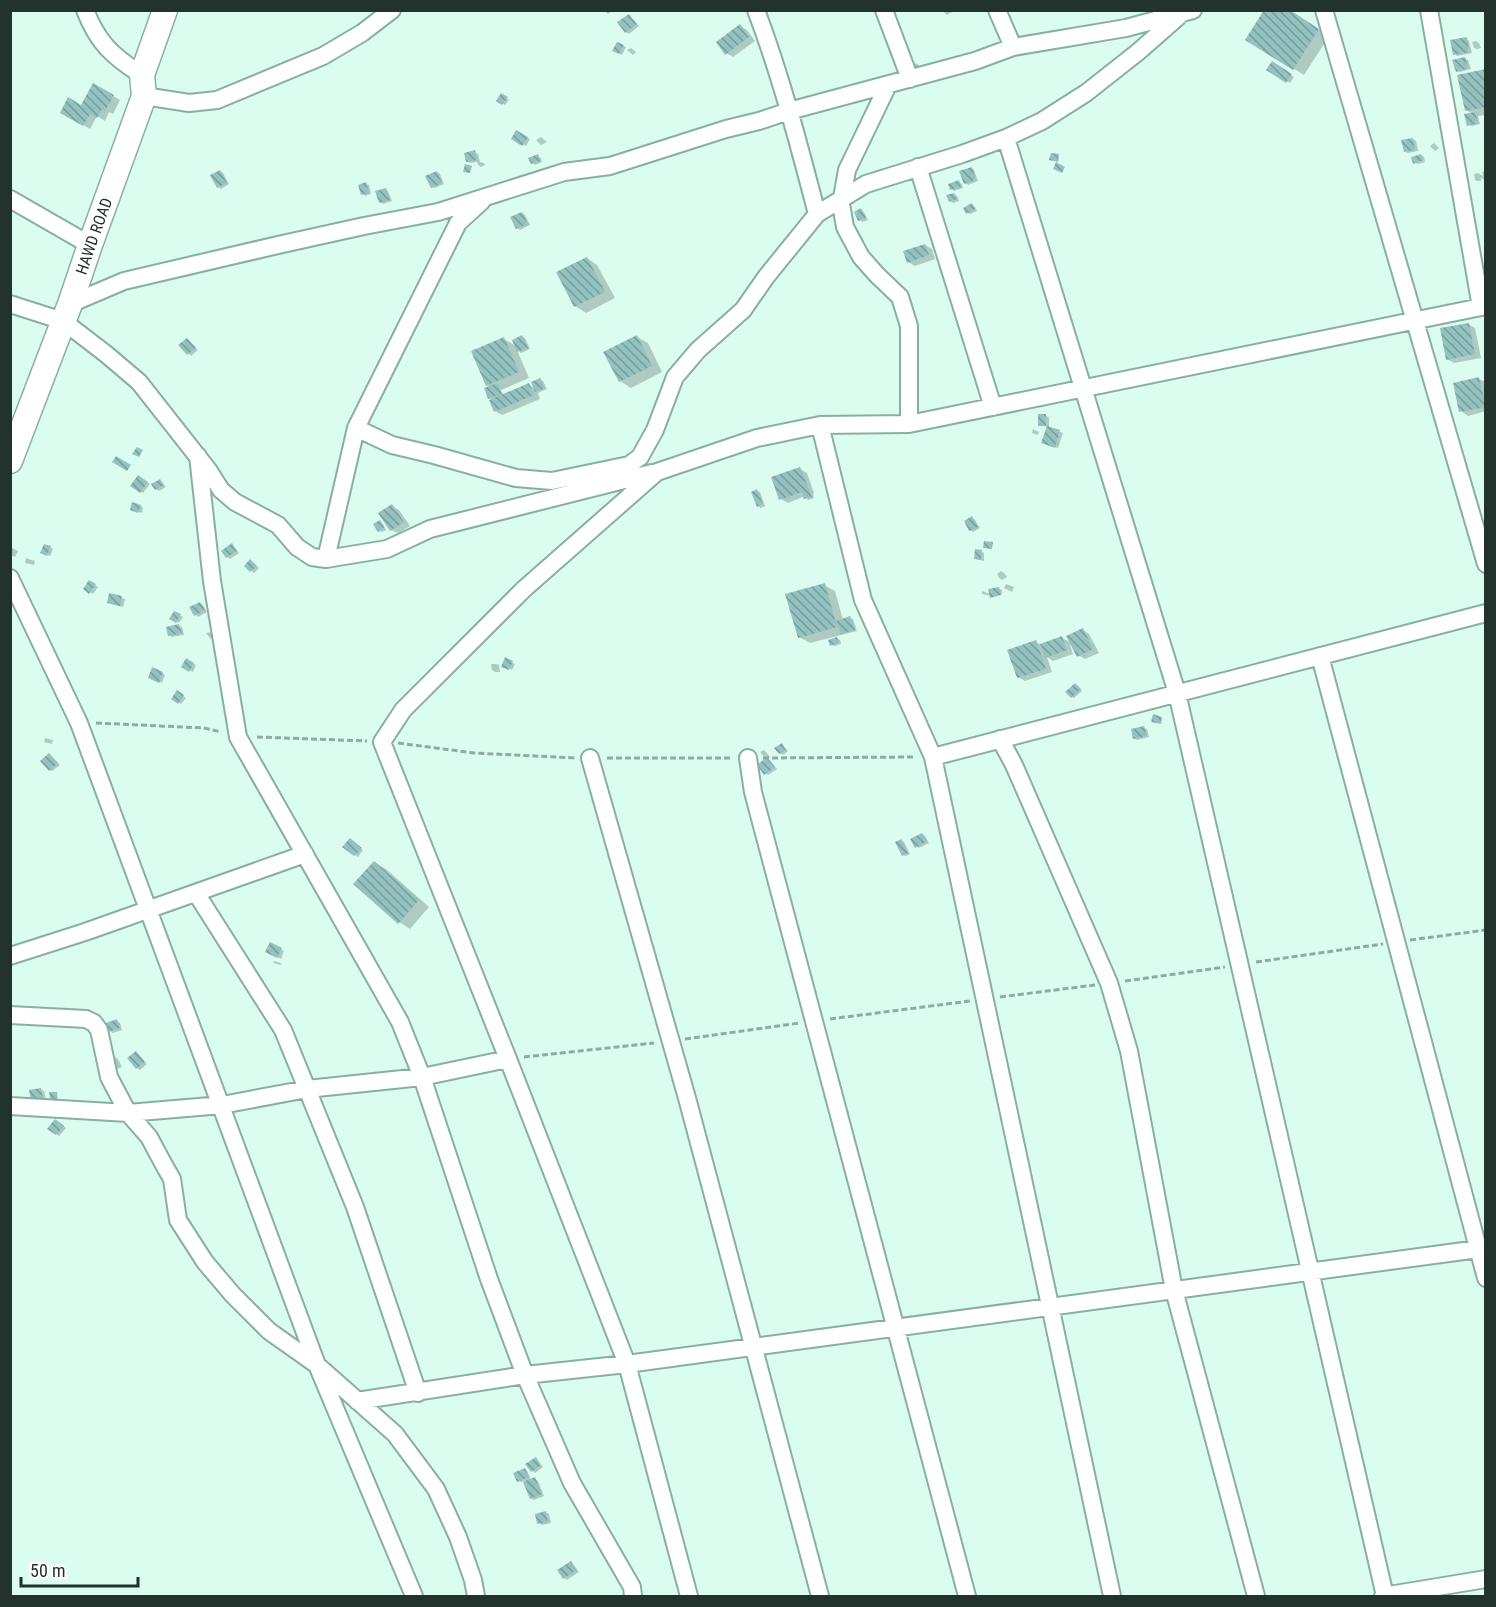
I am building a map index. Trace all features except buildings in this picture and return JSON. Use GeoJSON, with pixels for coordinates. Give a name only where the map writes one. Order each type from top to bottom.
{"type":"FeatureCollection","features":[{"type":"Feature","properties":{"kind":"main road","name":"HAWD ROAD"},"geometry":{"type":"LineString","coordinates":[[11,455],[90,245],[143,85],[165,10]]}},
{"type":"Feature","properties":{"kind":"street"},"geometry":{"type":"LineString","coordinates":[[85,10],[93,31],[143,85],[189,102],[217,100],[323,56],[362,33],[392,10]]}},
{"type":"Feature","properties":{"kind":"street"},"geometry":{"type":"LineString","coordinates":[[756,10],[771,50],[817,214]]}},
{"type":"Feature","properties":{"kind":"street"},"geometry":{"type":"LineString","coordinates":[[884,10],[910,79]]}},
{"type":"Feature","properties":{"kind":"street"},"geometry":{"type":"LineString","coordinates":[[997,10],[1013,47]]}},
{"type":"Feature","properties":{"kind":"street"},"geometry":{"type":"LineString","coordinates":[[1324,10],[1485,564]]}},
{"type":"Feature","properties":{"kind":"street"},"geometry":{"type":"LineString","coordinates":[[66,312],[106,354],[139,382],[198,456],[221,490],[235,502],[278,525],[297,547],[312,557],[326,559],[387,549],[430,529],[657,472],[757,438],[820,425],[909,424],[1483,306],[1429,10]]}},
{"type":"Feature","properties":{"kind":"street"},"geometry":{"type":"LineString","coordinates":[[10,304],[66,312],[124,281],[300,240],[438,212],[564,172],[610,166],[715,132],[975,61],[1013,47],[1126,28],[1187,12]]}},
{"type":"Feature","properties":{"kind":"street"},"geometry":{"type":"LineString","coordinates":[[356,428],[392,445],[516,478],[552,481],[629,465],[640,457],[655,430],[675,377],[698,350],[743,310],[817,214],[866,184],[962,154],[1006,138],[1042,121],[1086,93],[1187,12]]}},
{"type":"Feature","properties":{"kind":"street"},"geometry":{"type":"LineString","coordinates":[[888,85],[848,170],[841,204],[845,226],[861,256],[900,297],[909,326],[909,424]]}},
{"type":"Feature","properties":{"kind":"street"},"geometry":{"type":"LineString","coordinates":[[1006,138],[1178,693],[1384,1596],[1485,1580]]}},
{"type":"Feature","properties":{"kind":"street"},"geometry":{"type":"LineString","coordinates":[[918,167],[993,407]]}},
{"type":"Feature","properties":{"kind":"street"},"geometry":{"type":"LineString","coordinates":[[326,559],[356,428],[458,223],[484,198]]}},
{"type":"Feature","properties":{"kind":"street"},"geometry":{"type":"LineString","coordinates":[[10,199],[90,245]]}},
{"type":"Feature","properties":{"kind":"street"},"geometry":{"type":"LineString","coordinates":[[820,425],[862,600],[933,757],[1112,1596]]}},
{"type":"Feature","properties":{"kind":"street"},"geometry":{"type":"LineString","coordinates":[[198,456],[212,582],[238,736],[400,1022],[422,1077],[489,1279],[525,1375],[572,1483],[632,1587],[633,1596]]}},
{"type":"Feature","properties":{"kind":"street"},"geometry":{"type":"LineString","coordinates":[[657,472],[524,590],[403,710],[382,742],[627,1365],[688,1596]]}},
{"type":"Feature","properties":{"kind":"street"},"geometry":{"type":"LineString","coordinates":[[10,578],[79,723],[318,1365],[414,1596]]}},
{"type":"Feature","properties":{"kind":"street"},"geometry":{"type":"LineString","coordinates":[[933,757],[1485,613]]}},
{"type":"Feature","properties":{"kind":"street"},"geometry":{"type":"LineString","coordinates":[[1320,656],[1482,1249],[1485,1278]]}},
{"type":"Feature","properties":{"kind":"street"},"geometry":{"type":"LineString","coordinates":[[999,739],[1014,765],[1109,983],[1129,1052],[1174,1290],[1256,1596]]}},
{"type":"Feature","properties":{"kind":"street"},"geometry":{"type":"LineString","coordinates":[[590,758],[683,1086],[820,1596]]}},
{"type":"Feature","properties":{"kind":"street"},"geometry":{"type":"LineString","coordinates":[[748,758],[753,792],[968,1596]]}},
{"type":"Feature","properties":{"kind":"street"},"geometry":{"type":"LineString","coordinates":[[10,956],[85,932],[305,854]]}},
{"type":"Feature","properties":{"kind":"street"},"geometry":{"type":"LineString","coordinates":[[196,893],[283,1030],[355,1207],[418,1393]]}},
{"type":"Feature","properties":{"kind":"street"},"geometry":{"type":"LineString","coordinates":[[10,1015],[86,1019],[94,1023],[99,1030],[109,1077],[128,1113],[148,1137],[172,1179],[178,1220],[205,1262],[233,1295],[269,1331],[318,1365],[395,1434],[436,1489],[458,1537],[476,1596]]}},
{"type":"Feature","properties":{"kind":"street"},"geometry":{"type":"LineString","coordinates":[[10,1106],[128,1113],[222,1105],[307,1089],[422,1077],[508,1059]]}},
{"type":"Feature","properties":{"kind":"street"},"geometry":{"type":"LineString","coordinates":[[357,1401],[525,1375],[627,1365],[1482,1249]]}},
{"type":"Feature","properties":{"kind":"path"},"geometry":{"type":"LineString","coordinates":[[79,723],[204,728],[238,736],[382,742],[474,753],[590,758],[933,757]]}}]}
